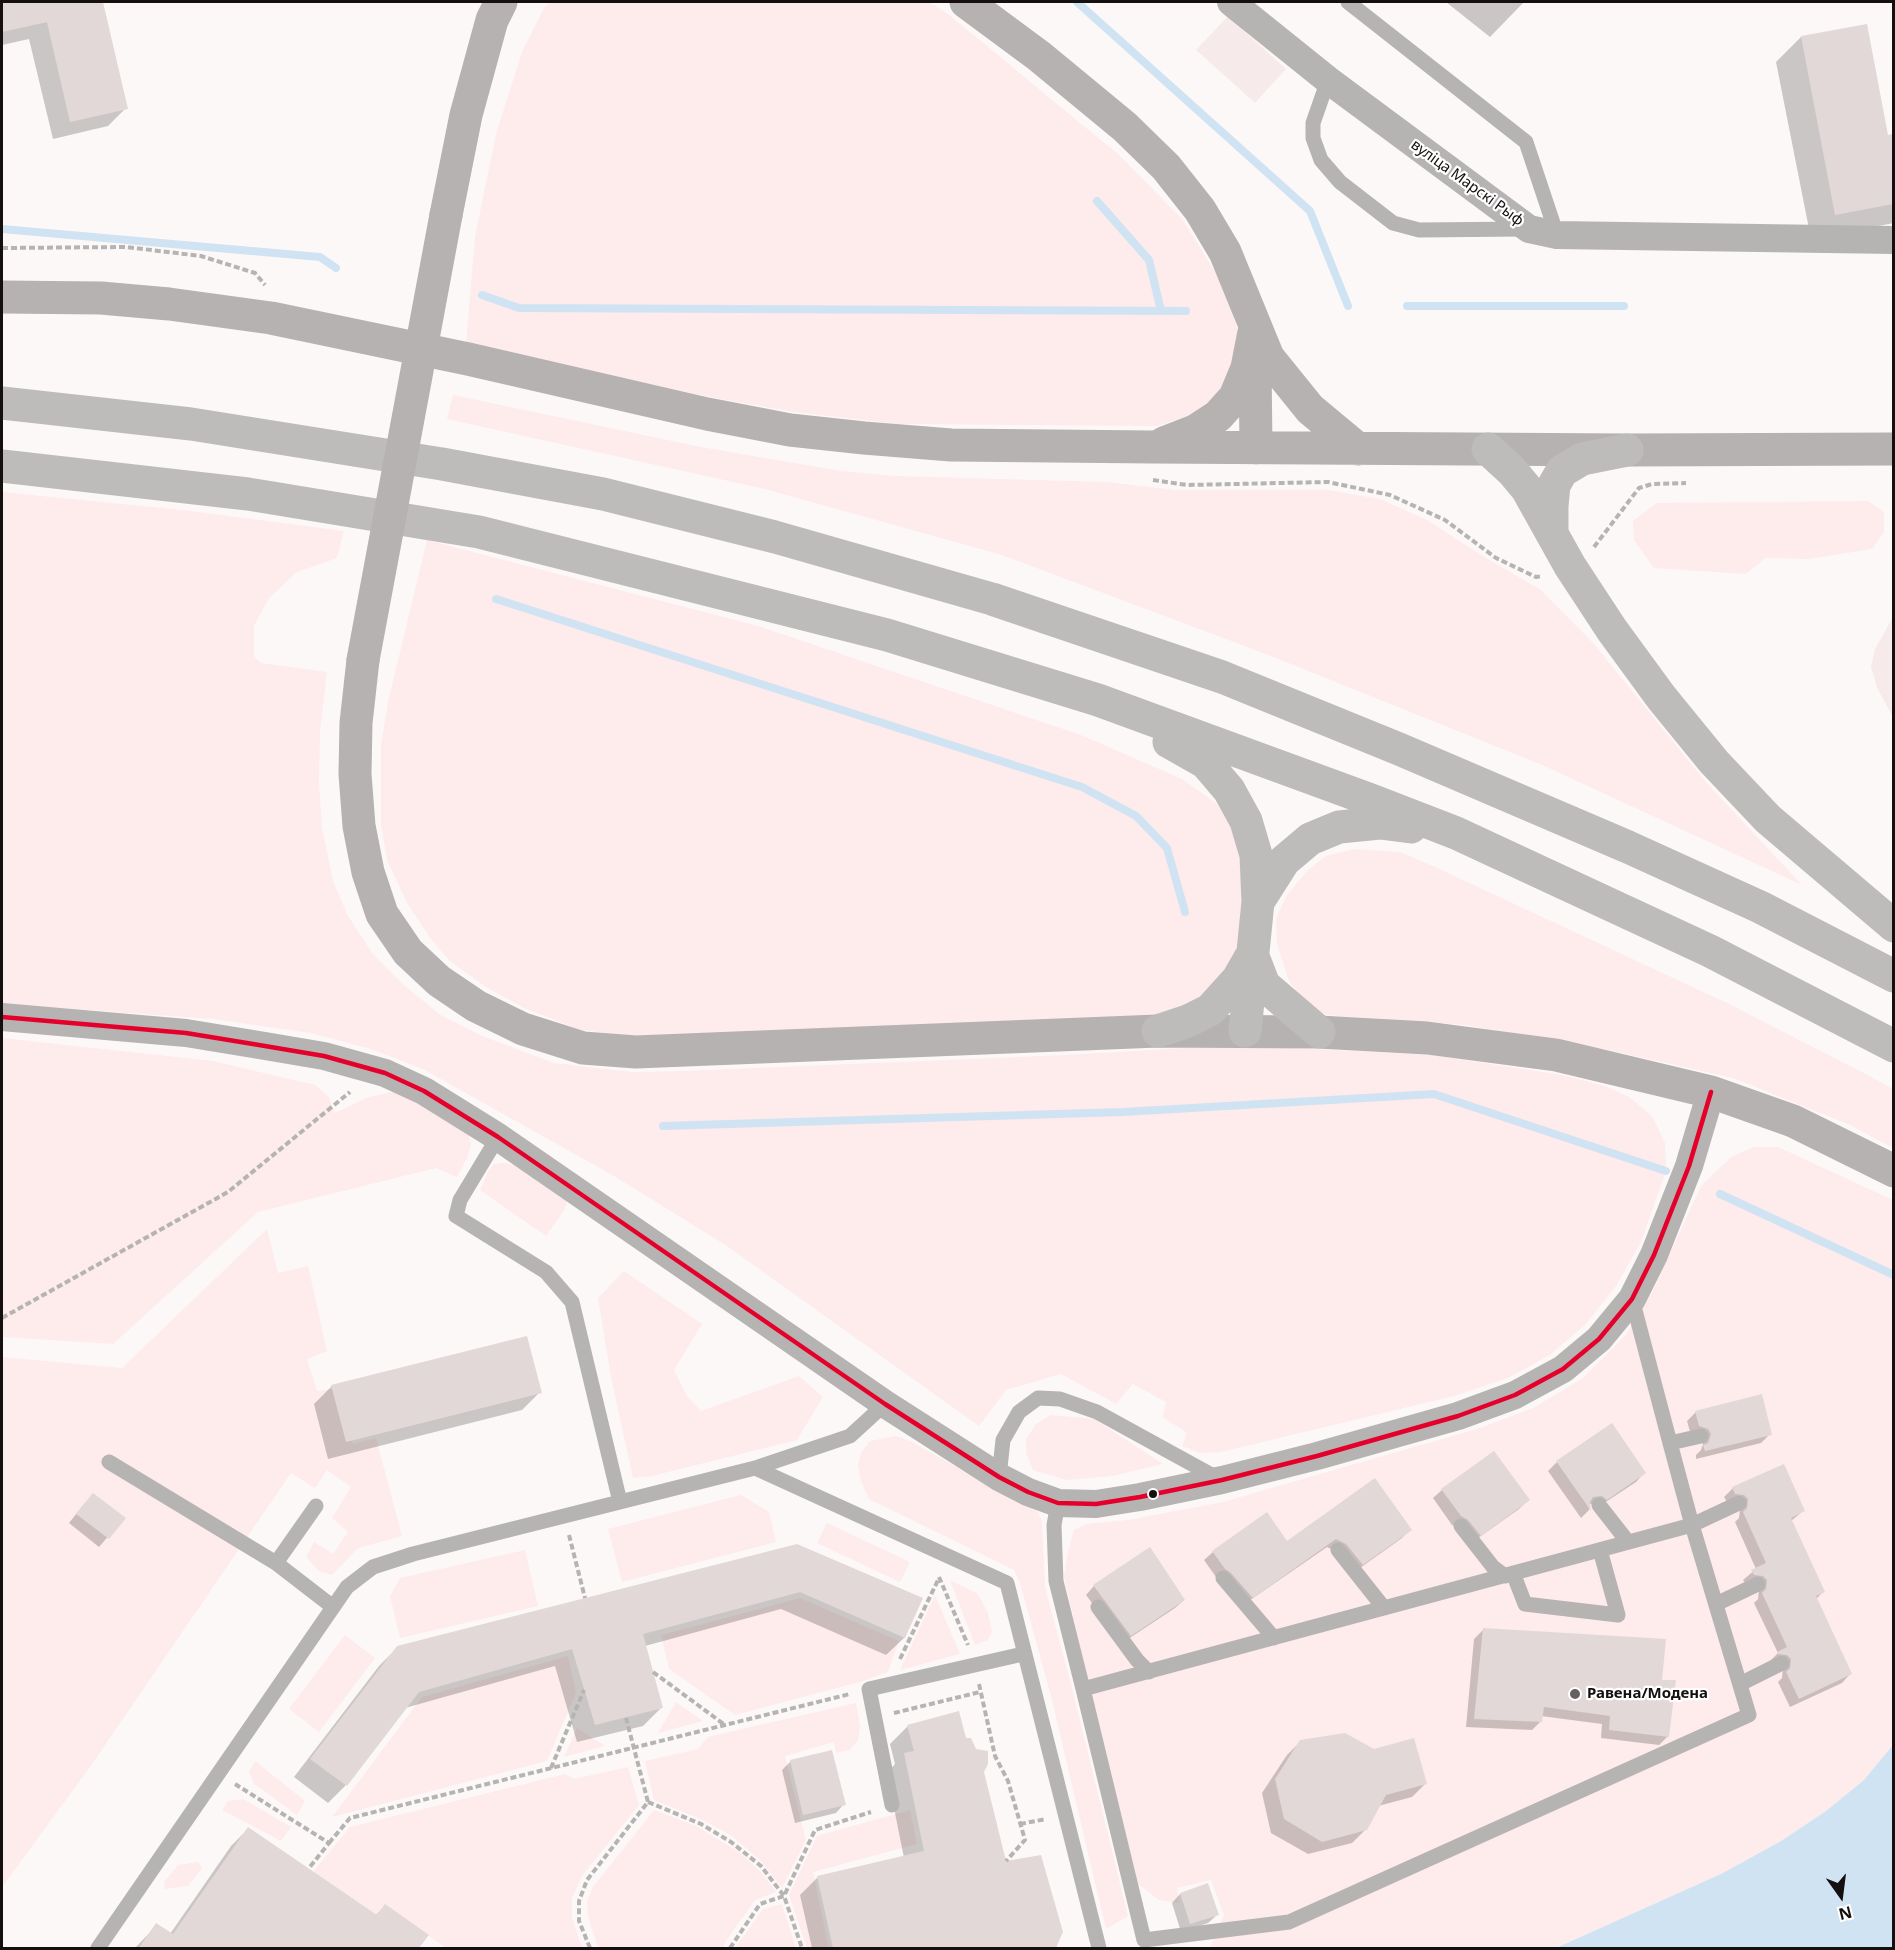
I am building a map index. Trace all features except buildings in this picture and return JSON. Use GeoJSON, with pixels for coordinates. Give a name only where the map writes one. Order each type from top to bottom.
{"type":"FeatureCollection","features":[{"type":"Feature","properties":{"kind":"highway"},"geometry":{"type":"LineString","coordinates":[[2,403],[191,424],[442,464],[603,494],[775,537],[992,598],[1222,677],[1399,749],[1628,847],[1760,907],[1893,976]]}},
{"type":"Feature","properties":{"kind":"highway"},"geometry":{"type":"LineString","coordinates":[[1488,449],[1512,471],[1527,489],[1552,536],[1612,630],[1660,697],[1714,762],[1768,819],[1893,926]]}},
{"type":"Feature","properties":{"kind":"highway"},"geometry":{"type":"LineString","coordinates":[[1552,536],[1551,513],[1554,485],[1562,471],[1582,459],[1627,450]]}},
{"type":"Feature","properties":{"kind":"highway"},"geometry":{"type":"LineString","coordinates":[[2,466],[248,494],[479,532],[887,635],[1098,700],[1456,833],[1710,951],[1893,1046]]}},
{"type":"Feature","properties":{"kind":"highway"},"geometry":{"type":"LineString","coordinates":[[1098,700],[1206,763],[1229,790],[1245,821],[1256,855],[1258,902],[1245,1031]]}},
{"type":"Feature","properties":{"kind":"highway"},"geometry":{"type":"LineString","coordinates":[[1258,902],[1284,861],[1310,839],[1340,827],[1380,823],[1456,833]]}},
{"type":"Feature","properties":{"kind":"highway"},"geometry":{"type":"LineString","coordinates":[[1158,1031],[1188,1021],[1210,1010],[1238,979],[1252,954]]}},
{"type":"Feature","properties":{"kind":"highway"},"geometry":{"type":"LineString","coordinates":[[1252,954],[1264,985],[1319,1032]]}},
{"type":"Feature","properties":{"kind":"street"},"geometry":{"type":"LineString","coordinates":[[501,2],[492,20],[466,115],[363,660],[356,723],[355,774],[359,826],[368,872],[382,914],[408,952],[439,981],[476,1006],[523,1029],[583,1048],[636,1052],[1158,1031],[1319,1032],[1427,1038],[1492,1045],[1556,1055],[1711,1092],[1792,1121],[1893,1171]]}},
{"type":"Feature","properties":{"kind":"street"},"geometry":{"type":"LineString","coordinates":[[966,2],[1048,63],[1125,127],[1166,167],[1200,210],[1225,252],[1268,357],[1310,409],[1358,449]]}},
{"type":"Feature","properties":{"kind":"street","name":"вуліца Марскі Рыф"},"geometry":{"type":"LineString","coordinates":[[1231,2],[1328,80],[1529,229],[1557,235],[1893,240]]}},
{"type":"Feature","properties":{"kind":"street"},"geometry":{"type":"LineString","coordinates":[[2,297],[101,298],[169,304],[271,318],[468,359],[707,414],[790,430],[951,445],[1358,449],[1893,449]]}},
{"type":"Feature","properties":{"kind":"street"},"geometry":{"type":"LineString","coordinates":[[1153,447],[1195,431],[1218,416],[1235,397],[1247,368],[1255,327]]}},
{"type":"Feature","properties":{"kind":"street"},"geometry":{"type":"LineString","coordinates":[[1255,327],[1256,448]]}},
{"type":"Feature","properties":{"kind":"street"},"geometry":{"type":"LineString","coordinates":[[2,1017],[186,1033],[324,1056],[385,1073],[424,1091],[498,1137],[885,1404],[999,1477],[1028,1492],[1058,1503],[1096,1503],[1140,1497],[1222,1480],[1317,1456],[1458,1416],[1515,1395],[1563,1369],[1599,1339],[1632,1299],[1654,1255],[1689,1166],[1711,1092]]}},
{"type":"Feature","properties":{"kind":"lane"},"geometry":{"type":"LineString","coordinates":[[1348,2],[1526,142],[1557,235]]}},
{"type":"Feature","properties":{"kind":"lane"},"geometry":{"type":"LineString","coordinates":[[1328,80],[1313,123],[1312,138],[1321,159],[1340,182],[1393,223],[1419,230],[1529,229]]}},
{"type":"Feature","properties":{"kind":"lane"},"geometry":{"type":"LineString","coordinates":[[498,1137],[460,1200],[456,1216],[546,1272],[572,1302],[620,1502]]}},
{"type":"Feature","properties":{"kind":"lane"},"geometry":{"type":"LineString","coordinates":[[1058,1503],[1054,1525],[1056,1581],[1143,1944],[1165,1938],[1289,1922],[1749,1715],[1692,1525],[1632,1299]]}},
{"type":"Feature","properties":{"kind":"lane"},"geometry":{"type":"LineString","coordinates":[[999,1477],[1003,1440],[1018,1412],[1038,1398],[1060,1399],[1097,1412],[1222,1480]]}},
{"type":"Feature","properties":{"kind":"lane"},"geometry":{"type":"LineString","coordinates":[[98,1948],[346,1587],[373,1567],[413,1554],[755,1468],[850,1436],[885,1404]]}},
{"type":"Feature","properties":{"kind":"lane"},"geometry":{"type":"LineString","coordinates":[[1670,1443],[1701,1436]]}},
{"type":"Feature","properties":{"kind":"lane"},"geometry":{"type":"LineString","coordinates":[[109,1462],[276,1563],[333,1607]]}},
{"type":"Feature","properties":{"kind":"lane"},"geometry":{"type":"LineString","coordinates":[[755,1468],[1006,1583],[1099,1948]]}},
{"type":"Feature","properties":{"kind":"lane"},"geometry":{"type":"LineString","coordinates":[[1083,1689],[1692,1525],[1739,1503]]}},
{"type":"Feature","properties":{"kind":"lane"},"geometry":{"type":"LineString","coordinates":[[1599,1505],[1628,1542]]}},
{"type":"Feature","properties":{"kind":"lane"},"geometry":{"type":"LineString","coordinates":[[276,1563],[316,1506]]}},
{"type":"Feature","properties":{"kind":"lane"},"geometry":{"type":"LineString","coordinates":[[1461,1526],[1493,1567],[1509,1574],[1525,1604],[1618,1615],[1600,1550]]}},
{"type":"Feature","properties":{"kind":"lane"},"geometry":{"type":"LineString","coordinates":[[1338,1550],[1384,1608]]}},
{"type":"Feature","properties":{"kind":"lane"},"geometry":{"type":"LineString","coordinates":[[1223,1578],[1274,1638]]}},
{"type":"Feature","properties":{"kind":"lane"},"geometry":{"type":"LineString","coordinates":[[1716,1605],[1758,1584]]}},
{"type":"Feature","properties":{"kind":"lane"},"geometry":{"type":"LineString","coordinates":[[1098,1607],[1149,1672]]}},
{"type":"Feature","properties":{"kind":"lane"},"geometry":{"type":"LineString","coordinates":[[892,1805],[870,1689],[1023,1654]]}},
{"type":"Feature","properties":{"kind":"lane"},"geometry":{"type":"LineString","coordinates":[[1740,1684],[1782,1663]]}},
{"type":"Feature","properties":{"kind":"lane"},"geometry":{"type":"LineString","coordinates":[[1165,1938],[1180,1948]]}},
{"type":"Feature","properties":{"kind":"path"},"geometry":{"type":"LineString","coordinates":[[2,1318],[228,1192],[350,1092],[385,1073]]}},
{"type":"Feature","properties":{"kind":"path"},"geometry":{"type":"LineString","coordinates":[[567,1530],[585,1598]]}},
{"type":"Feature","properties":{"kind":"path"},"geometry":{"type":"LineString","coordinates":[[309,1868],[350,1818],[870,1689],[874,1682],[891,1678],[939,1578]]}},
{"type":"Feature","properties":{"kind":"path"},"geometry":{"type":"LineString","coordinates":[[653,1672],[725,1725]]}},
{"type":"Feature","properties":{"kind":"path"},"geometry":{"type":"LineString","coordinates":[[551,1768],[584,1690]]}},
{"type":"Feature","properties":{"kind":"path"},"geometry":{"type":"LineString","coordinates":[[875,1718],[980,1692]]}},
{"type":"Feature","properties":{"kind":"path"},"geometry":{"type":"LineString","coordinates":[[626,1718],[648,1802]]}},
{"type":"Feature","properties":{"kind":"path"},"geometry":{"type":"LineString","coordinates":[[232,1782],[329,1843]]}},
{"type":"Feature","properties":{"kind":"path"},"geometry":{"type":"LineString","coordinates":[[648,1802],[701,1824],[731,1842],[761,1866],[784,1896],[801,1948]]}},
{"type":"Feature","properties":{"kind":"path"},"geometry":{"type":"LineString","coordinates":[[590,1948],[579,1921],[579,1900],[587,1880],[648,1802]]}},
{"type":"Feature","properties":{"kind":"path"},"geometry":{"type":"LineString","coordinates":[[730,1948],[760,1904],[784,1896],[815,1830],[892,1805]]}},
{"type":"Feature","properties":{"kind":"shaded area"},"geometry":{"type":"Polygon","coordinates":[[[550,2],[929,2],[948,14],[1119,155],[1183,220],[1227,291],[1239,337],[1239,358],[1219,396],[1192,415],[1157,426],[899,424],[794,412],[699,395],[466,344],[475,237],[496,134],[522,52],[544,8],[550,2]]]}},
{"type":"Feature","properties":{"kind":"shaded area"},"geometry":{"type":"Polygon","coordinates":[[[1228,16],[1286,69],[1255,103],[1196,50],[1228,16]]]}},
{"type":"Feature","properties":{"kind":"shaded area"},"geometry":{"type":"Polygon","coordinates":[[[453,395],[701,447],[841,471],[895,476],[1107,482],[1175,490],[1328,490],[1380,499],[1427,520],[1541,590],[1594,644],[1705,781],[1802,885],[1540,764],[1266,654],[1002,555],[765,489],[447,419],[453,395]]]}},
{"type":"Feature","properties":{"kind":"shaded area"},"geometry":{"type":"Polygon","coordinates":[[[2,492],[182,510],[344,531],[337,558],[297,572],[269,598],[254,626],[254,656],[261,663],[327,672],[320,731],[319,782],[322,828],[333,881],[348,916],[373,954],[405,986],[439,1014],[480,1035],[554,1063],[632,1072],[1065,1055],[1238,1045],[1432,1055],[1562,1075],[1605,1086],[1629,1097],[1652,1116],[1665,1143],[1666,1171],[1641,1242],[1616,1286],[1586,1324],[1550,1355],[1508,1378],[1454,1396],[1221,1452],[1200,1453],[1182,1446],[1187,1433],[1163,1417],[1166,1402],[1133,1384],[1116,1404],[1061,1374],[1006,1390],[979,1426],[724,1244],[614,1176],[423,1069],[371,1049],[311,1033],[213,1019],[2,1004],[2,492]]]}},
{"type":"Feature","properties":{"kind":"shaded area"},"geometry":{"type":"Polygon","coordinates":[[[1868,501],[1884,512],[1884,532],[1872,549],[1808,559],[1766,558],[1746,574],[1654,568],[1634,540],[1633,521],[1657,503],[1868,501]]]}},
{"type":"Feature","properties":{"kind":"shaded area"},"geometry":{"type":"Polygon","coordinates":[[[427,540],[758,626],[1081,735],[1182,779],[1217,804],[1238,835],[1247,865],[1238,946],[1220,977],[1203,995],[1169,1016],[637,1038],[578,1029],[524,1008],[486,987],[450,961],[431,939],[407,903],[387,860],[381,825],[381,745],[388,702],[427,540]]]}},
{"type":"Feature","properties":{"kind":"shaded area"},"geometry":{"type":"Polygon","coordinates":[[[1893,617],[1893,717],[1877,688],[1871,667],[1875,649],[1893,617]]]}},
{"type":"Feature","properties":{"kind":"shaded area"},"geometry":{"type":"Polygon","coordinates":[[[1354,849],[1400,852],[1435,867],[1729,1004],[1893,1089],[1893,1148],[1850,1125],[1733,1078],[1613,1051],[1465,1025],[1326,1015],[1307,1005],[1289,981],[1277,944],[1276,918],[1287,895],[1307,871],[1326,856],[1354,849]]]}},
{"type":"Feature","properties":{"kind":"shaded area"},"geometry":{"type":"Polygon","coordinates":[[[2,1038],[213,1061],[315,1085],[329,1097],[335,1113],[369,1097],[392,1092],[417,1097],[468,1133],[471,1144],[468,1156],[457,1177],[436,1168],[258,1212],[113,1344],[2,1337],[2,1038]]]}},
{"type":"Feature","properties":{"kind":"shaded area"},"geometry":{"type":"Polygon","coordinates":[[[1754,1147],[1778,1147],[1893,1200],[1893,1745],[1890,1751],[1864,1780],[1826,1811],[1781,1841],[1723,1873],[1556,1948],[1210,1948],[1224,1915],[1211,1880],[1177,1888],[1179,1903],[1159,1900],[1138,1884],[1064,1576],[1074,1530],[1086,1524],[1128,1520],[1223,1502],[1480,1428],[1533,1408],[1583,1378],[1625,1336],[1652,1293],[1701,1186],[1731,1157],[1754,1147]]]}},
{"type":"Feature","properties":{"kind":"shaded area"},"geometry":{"type":"Polygon","coordinates":[[[494,1164],[514,1165],[562,1193],[567,1203],[565,1209],[546,1236],[480,1190],[494,1164]]]}},
{"type":"Feature","properties":{"kind":"shaded area"},"geometry":{"type":"Polygon","coordinates":[[[267,1229],[278,1273],[308,1266],[327,1351],[307,1359],[317,1391],[337,1388],[353,1444],[376,1438],[402,1536],[358,1548],[332,1575],[319,1571],[306,1557],[314,1542],[333,1554],[348,1532],[332,1518],[351,1487],[327,1470],[315,1488],[291,1473],[90,1767],[2,1887],[2,1357],[122,1368],[267,1229]]]}},
{"type":"Feature","properties":{"kind":"shaded area"},"geometry":{"type":"Polygon","coordinates":[[[624,1271],[702,1324],[674,1370],[687,1396],[701,1411],[799,1376],[823,1397],[797,1440],[652,1476],[633,1478],[611,1377],[598,1298],[624,1271]]]}},
{"type":"Feature","properties":{"kind":"shaded area"},"geometry":{"type":"Polygon","coordinates":[[[1051,1415],[1094,1419],[1163,1464],[1112,1476],[1067,1480],[1033,1470],[1026,1453],[1026,1439],[1036,1424],[1051,1415]]]}},
{"type":"Feature","properties":{"kind":"shaded area"},"geometry":{"type":"Polygon","coordinates":[[[896,1436],[910,1441],[1038,1512],[1042,1522],[1045,1587],[1128,1916],[1106,1929],[1051,1696],[1020,1583],[1014,1570],[869,1499],[861,1481],[858,1464],[862,1451],[870,1441],[896,1436]]]}},
{"type":"Feature","properties":{"kind":"shaded area"},"geometry":{"type":"Polygon","coordinates":[[[741,1495],[769,1512],[776,1542],[622,1582],[608,1529],[741,1495]]]}},
{"type":"Feature","properties":{"kind":"shaded area"},"geometry":{"type":"Polygon","coordinates":[[[827,1523],[910,1562],[900,1582],[817,1543],[827,1523]]]}},
{"type":"Feature","properties":{"kind":"shaded area"},"geometry":{"type":"Polygon","coordinates":[[[525,1550],[538,1606],[400,1638],[390,1596],[400,1578],[525,1550]]]}},
{"type":"Feature","properties":{"kind":"shaded area"},"geometry":{"type":"Polygon","coordinates":[[[950,1580],[978,1594],[988,1613],[992,1631],[988,1640],[975,1645],[950,1580]]]}},
{"type":"Feature","properties":{"kind":"shaded area"},"geometry":{"type":"Polygon","coordinates":[[[935,1595],[960,1654],[900,1670],[935,1595]]]}},
{"type":"Feature","properties":{"kind":"shaded area"},"geometry":{"type":"Polygon","coordinates":[[[800,1598],[899,1641],[888,1672],[863,1681],[735,1715],[669,1669],[661,1635],[800,1598]]]}},
{"type":"Feature","properties":{"kind":"shaded area"},"geometry":{"type":"Polygon","coordinates":[[[345,1635],[375,1658],[319,1732],[289,1709],[345,1635]]]}},
{"type":"Feature","properties":{"kind":"shaded area"},"geometry":{"type":"Polygon","coordinates":[[[568,1656],[576,1693],[547,1761],[332,1817],[422,1697],[568,1656]]]}},
{"type":"Feature","properties":{"kind":"shaded area"},"geometry":{"type":"Polygon","coordinates":[[[676,1702],[703,1721],[658,1733],[676,1702]]]}},
{"type":"Feature","properties":{"kind":"shaded area"},"geometry":{"type":"Polygon","coordinates":[[[856,1703],[860,1726],[858,1740],[850,1750],[836,1753],[834,1742],[785,1756],[806,1840],[782,1888],[761,1861],[732,1836],[705,1821],[654,1800],[645,1761],[698,1749],[708,1737],[856,1703]]]}},
{"type":"Feature","properties":{"kind":"shaded area"},"geometry":{"type":"Polygon","coordinates":[[[577,1728],[605,1746],[564,1757],[577,1728]]]}},
{"type":"Feature","properties":{"kind":"shaded area"},"geometry":{"type":"Polygon","coordinates":[[[255,1761],[305,1801],[297,1815],[254,1784],[249,1772],[255,1761]]]}},
{"type":"Feature","properties":{"kind":"shaded area"},"geometry":{"type":"Polygon","coordinates":[[[628,1767],[639,1805],[582,1876],[572,1898],[572,1917],[582,1948],[446,1948],[385,1905],[377,1915],[313,1872],[350,1827],[565,1774],[574,1779],[628,1767]]]}},
{"type":"Feature","properties":{"kind":"shaded area"},"geometry":{"type":"Polygon","coordinates":[[[243,1799],[291,1827],[281,1841],[222,1810],[228,1801],[243,1799]]]}},
{"type":"Feature","properties":{"kind":"shaded area"},"geometry":{"type":"Polygon","coordinates":[[[654,1810],[696,1826],[739,1852],[759,1870],[776,1892],[755,1900],[724,1944],[724,1948],[598,1948],[588,1916],[587,1901],[593,1887],[654,1810]]]}},
{"type":"Feature","properties":{"kind":"shaded area"},"geometry":{"type":"Polygon","coordinates":[[[910,1810],[917,1844],[813,1872],[829,1948],[807,1948],[789,1895],[817,1836],[910,1810]]]}},
{"type":"Feature","properties":{"kind":"shaded area"},"geometry":{"type":"Polygon","coordinates":[[[198,1862],[202,1868],[188,1886],[165,1889],[164,1882],[178,1865],[198,1862]]]}},
{"type":"Feature","properties":{"kind":"shaded area"},"geometry":{"type":"Polygon","coordinates":[[[782,1904],[796,1948],[735,1948],[763,1909],[782,1904]]]}},
{"type":"Feature","properties":{"kind":"water"},"geometry":{"type":"Polygon","coordinates":[[[1893,1745],[1893,1948],[1556,1948],[1723,1873],[1781,1841],[1826,1811],[1864,1780],[1893,1745]]]}},
{"type":"Feature","properties":{"kind":"waterway"},"geometry":{"type":"LineString","coordinates":[[1077,2],[1310,211],[1348,306]]}},
{"type":"Feature","properties":{"kind":"waterway"},"geometry":{"type":"LineString","coordinates":[[1097,201],[1149,260],[1161,311]]}},
{"type":"Feature","properties":{"kind":"waterway"},"geometry":{"type":"LineString","coordinates":[[2,229],[320,257],[336,268]]}},
{"type":"Feature","properties":{"kind":"waterway"},"geometry":{"type":"LineString","coordinates":[[482,295],[519,308],[1186,311]]}},
{"type":"Feature","properties":{"kind":"waterway"},"geometry":{"type":"LineString","coordinates":[[1407,306],[1624,306]]}},
{"type":"Feature","properties":{"kind":"waterway"},"geometry":{"type":"LineString","coordinates":[[496,599],[1082,787],[1136,816],[1167,848],[1185,912]]}},
{"type":"Feature","properties":{"kind":"waterway"},"geometry":{"type":"LineString","coordinates":[[663,1126],[1123,1112],[1434,1094],[1666,1171]]}},
{"type":"Feature","properties":{"kind":"waterway"},"geometry":{"type":"LineString","coordinates":[[1720,1194],[1894,1275]]}},
{"type":"Feature","properties":{"kind":"transit line"},"geometry":{"type":"LineString","coordinates":[[2,1017],[186,1033],[324,1056],[385,1073],[424,1091],[498,1137],[885,1404],[999,1477],[1028,1492],[1058,1503],[1096,1504],[1140,1497],[1222,1480],[1317,1456],[1458,1416],[1515,1395],[1563,1369],[1599,1339],[1632,1299],[1654,1255],[1689,1166],[1711,1092]]}},
{"type":"Feature","properties":{"kind":"place","name":"Равена/Модена"},"geometry":{"type":"Point","coordinates":[1575,1694]}}]}
